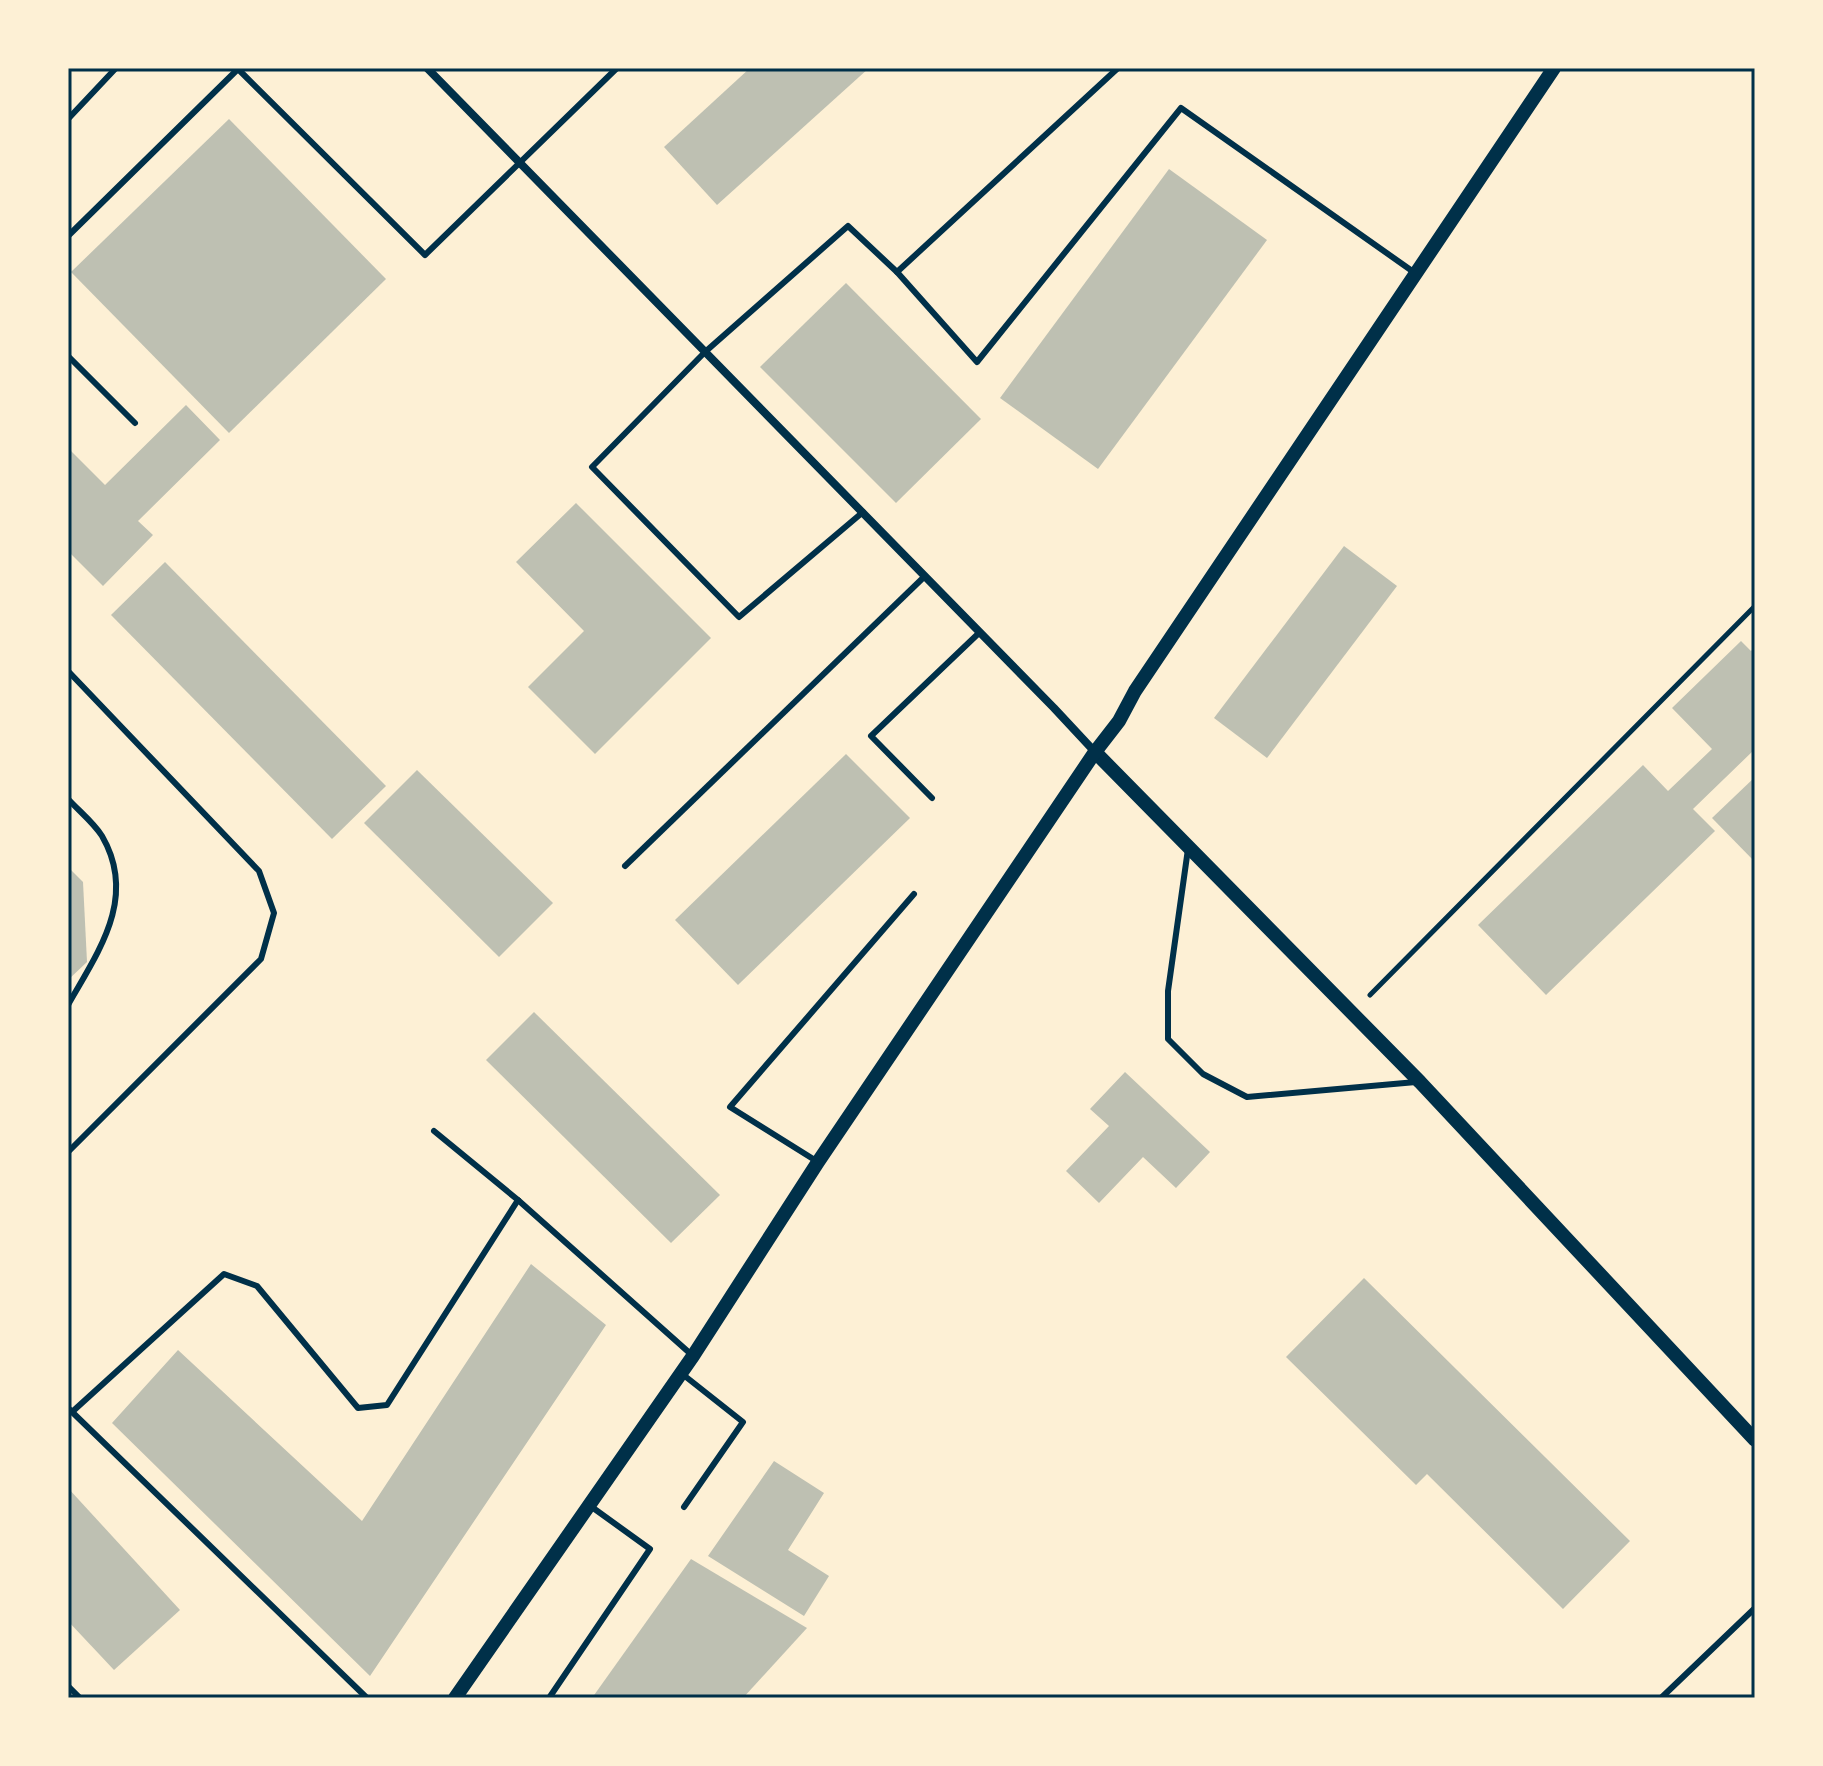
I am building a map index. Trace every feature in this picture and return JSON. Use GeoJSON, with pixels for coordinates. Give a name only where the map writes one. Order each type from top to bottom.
{"type":"FeatureCollection","features":[{"type":"Feature","properties":{"kind":"street"},"geometry":{"type":"LineString","coordinates":[[455,1698],[693,1356],[818,1162],[1119,721],[1135,691],[1554,68]]}},
{"type":"Feature","properties":{"kind":"street"},"geometry":{"type":"LineString","coordinates":[[431,70],[1420,1082],[1755,1440]]}},
{"type":"Feature","properties":{"kind":"lane"},"geometry":{"type":"LineString","coordinates":[[68,119],[116,68]]}},
{"type":"Feature","properties":{"kind":"lane"},"geometry":{"type":"LineString","coordinates":[[68,236],[238,68],[425,255],[617,68]]}},
{"type":"Feature","properties":{"kind":"lane"},"geometry":{"type":"LineString","coordinates":[[897,272],[1118,68]]}},
{"type":"Feature","properties":{"kind":"lane"},"geometry":{"type":"LineString","coordinates":[[863,512],[739,617],[592,467],[705,352],[848,226],[897,272],[977,362],[1181,108],[1416,274]]}},
{"type":"Feature","properties":{"kind":"lane"},"geometry":{"type":"LineString","coordinates":[[68,356],[135,423]]}},
{"type":"Feature","properties":{"kind":"lane"},"geometry":{"type":"LineString","coordinates":[[625,866],[925,576]]}},
{"type":"Feature","properties":{"kind":"lane"},"geometry":{"type":"LineString","coordinates":[[932,798],[871,736],[980,632]]}},
{"type":"Feature","properties":{"kind":"lane"},"geometry":{"type":"LineString","coordinates":[[68,671],[259,871],[274,913],[261,959],[68,1152]]}},
{"type":"Feature","properties":{"kind":"lane"},"geometry":{"type":"LineString","coordinates":[[68,799],[101,835],[114,867],[117,898],[105,939],[68,1005]]}},
{"type":"Feature","properties":{"kind":"lane"},"geometry":{"type":"LineString","coordinates":[[1188,845],[1168,991],[1168,1039],[1203,1074],[1247,1097],[1420,1082]]}},
{"type":"Feature","properties":{"kind":"lane"},"geometry":{"type":"LineString","coordinates":[[818,1162],[730,1107],[914,894]]}},
{"type":"Feature","properties":{"kind":"lane"},"geometry":{"type":"LineString","coordinates":[[434,1131],[518,1200],[693,1356]]}},
{"type":"Feature","properties":{"kind":"lane"},"geometry":{"type":"LineString","coordinates":[[367,1698],[70,1410],[224,1274],[257,1286],[358,1408],[387,1405],[518,1200]]}},
{"type":"Feature","properties":{"kind":"lane"},"geometry":{"type":"LineString","coordinates":[[681,1373],[743,1422],[684,1507]]}},
{"type":"Feature","properties":{"kind":"lane"},"geometry":{"type":"LineString","coordinates":[[549,1698],[650,1549],[589,1505]]}},
{"type":"Feature","properties":{"kind":"lane"},"geometry":{"type":"LineString","coordinates":[[1661,1698],[1755,1608]]}},
{"type":"Feature","properties":{"kind":"lane"},"geometry":{"type":"LineString","coordinates":[[68,1686],[80,1698]]}},
{"type":"Feature","properties":{"kind":"path"},"geometry":{"type":"LineString","coordinates":[[1353,1013],[1755,606]]}},
{"type":"Feature","properties":{"kind":"building"},"geometry":{"type":"Polygon","coordinates":[[[750,68],[869,68],[717,205],[664,147],[750,68]]]}},
{"type":"Feature","properties":{"kind":"building"},"geometry":{"type":"Polygon","coordinates":[[[229,119],[386,279],[229,433],[71,272],[229,119]]]}},
{"type":"Feature","properties":{"kind":"building"},"geometry":{"type":"Polygon","coordinates":[[[1169,169],[1267,240],[1098,469],[1000,398],[1169,169]]]}},
{"type":"Feature","properties":{"kind":"building"},"geometry":{"type":"Polygon","coordinates":[[[846,283],[981,419],[896,503],[760,367],[846,283]]]}},
{"type":"Feature","properties":{"kind":"building"},"geometry":{"type":"Polygon","coordinates":[[[186,405],[220,440],[138,521],[153,535],[103,586],[68,551],[68,448],[105,485],[186,405]]]}},
{"type":"Feature","properties":{"kind":"building"},"geometry":{"type":"Polygon","coordinates":[[[576,503],[711,638],[595,754],[528,687],[584,631],[516,562],[576,503]]]}},
{"type":"Feature","properties":{"kind":"building"},"geometry":{"type":"Polygon","coordinates":[[[1344,546],[1397,586],[1267,758],[1214,718],[1344,546]]]}},
{"type":"Feature","properties":{"kind":"building"},"geometry":{"type":"Polygon","coordinates":[[[165,562],[386,786],[332,839],[111,615],[165,562]]]}},
{"type":"Feature","properties":{"kind":"building"},"geometry":{"type":"Polygon","coordinates":[[[1741,641],[1751,651],[1755,647],[1755,749],[1693,809],[1715,831],[1546,995],[1478,925],[1643,765],[1668,791],[1712,749],[1672,708],[1741,641]]]}},
{"type":"Feature","properties":{"kind":"building"},"geometry":{"type":"Polygon","coordinates":[[[846,754],[910,818],[738,985],[675,920],[846,754]]]}},
{"type":"Feature","properties":{"kind":"building"},"geometry":{"type":"Polygon","coordinates":[[[417,770],[553,903],[499,957],[364,823],[417,770]]]}},
{"type":"Feature","properties":{"kind":"building"},"geometry":{"type":"Polygon","coordinates":[[[1755,777],[1755,862],[1712,818],[1755,777]]]}},
{"type":"Feature","properties":{"kind":"building"},"geometry":{"type":"Polygon","coordinates":[[[68,867],[83,882],[87,962],[68,980],[68,867]]]}},
{"type":"Feature","properties":{"kind":"building"},"geometry":{"type":"Polygon","coordinates":[[[534,1012],[720,1195],[671,1243],[486,1060],[534,1012]]]}},
{"type":"Feature","properties":{"kind":"building"},"geometry":{"type":"Polygon","coordinates":[[[1125,1072],[1210,1152],[1176,1188],[1143,1157],[1099,1203],[1066,1171],[1109,1126],[1090,1109],[1125,1072]]]}},
{"type":"Feature","properties":{"kind":"building"},"geometry":{"type":"Polygon","coordinates":[[[531,1264],[606,1325],[370,1676],[112,1423],[178,1350],[362,1521],[531,1264]]]}},
{"type":"Feature","properties":{"kind":"building"},"geometry":{"type":"Polygon","coordinates":[[[1364,1278],[1630,1541],[1563,1609],[1427,1474],[1416,1485],[1286,1357],[1364,1278]]]}},
{"type":"Feature","properties":{"kind":"building"},"geometry":{"type":"Polygon","coordinates":[[[774,1461],[824,1493],[788,1550],[829,1576],[804,1616],[708,1556],[774,1461]]]}},
{"type":"Feature","properties":{"kind":"building"},"geometry":{"type":"Polygon","coordinates":[[[68,1488],[180,1610],[114,1670],[68,1621],[68,1488]]]}},
{"type":"Feature","properties":{"kind":"building"},"geometry":{"type":"Polygon","coordinates":[[[691,1559],[807,1628],[743,1698],[592,1698],[691,1559]]]}}]}
